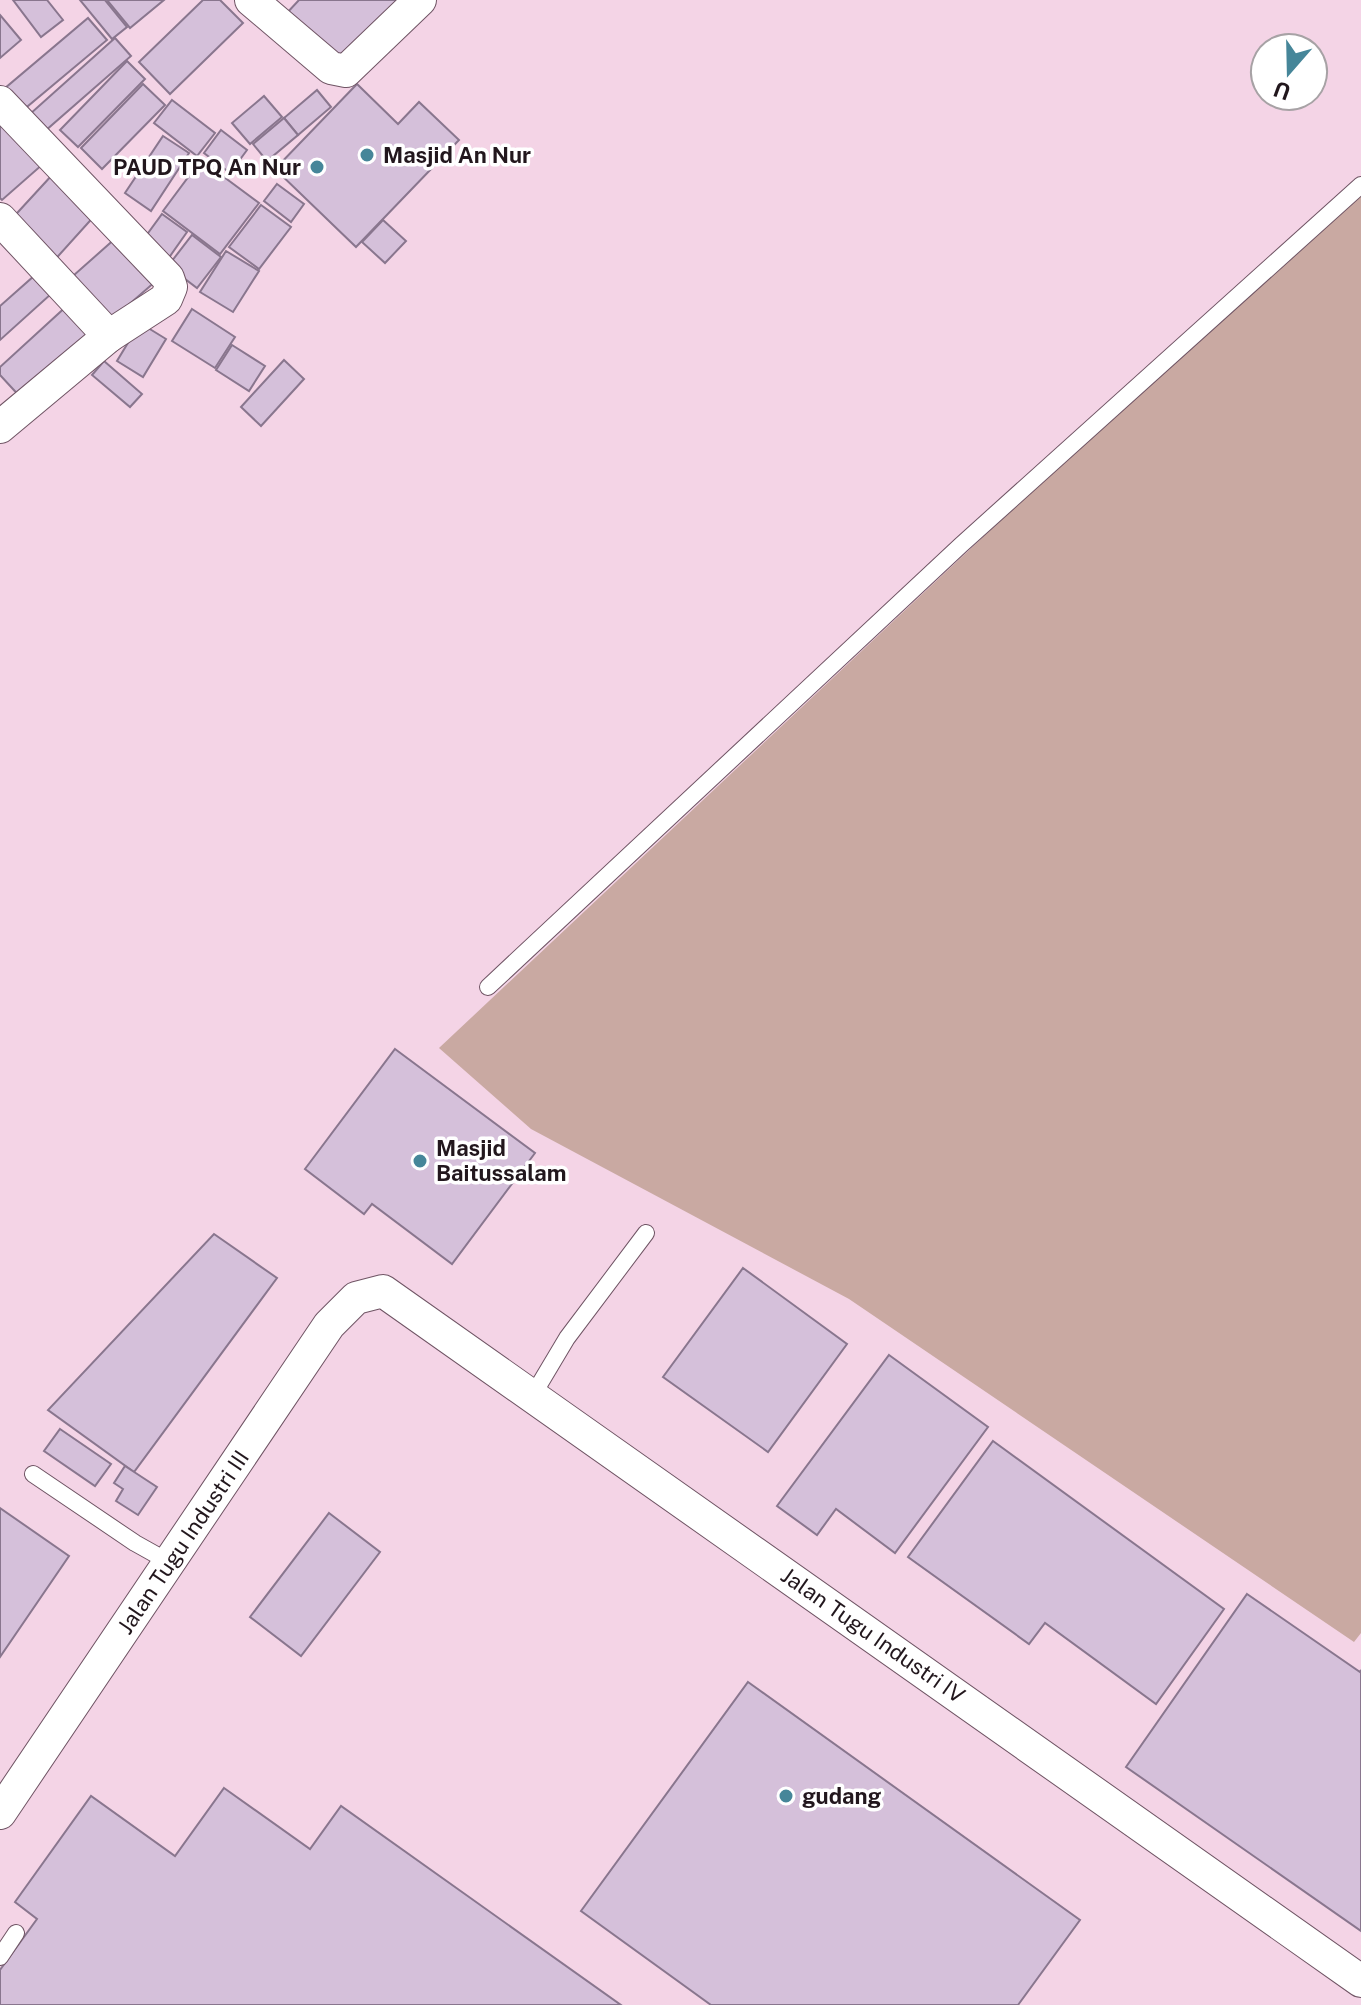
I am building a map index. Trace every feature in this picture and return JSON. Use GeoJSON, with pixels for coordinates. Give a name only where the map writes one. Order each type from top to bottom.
{"type":"FeatureCollection","features":[{"type":"Feature","properties":{"kind":"street"},"geometry":{"type":"LineString","coordinates":[[251,0],[331,68],[346,71],[420,0]]}},
{"type":"Feature","properties":{"kind":"street"},"geometry":{"type":"LineString","coordinates":[[0,102],[168,278],[171,287],[166,299],[109,336],[0,427]]}},
{"type":"Feature","properties":{"kind":"street"},"geometry":{"type":"LineString","coordinates":[[0,219],[109,336]]}},
{"type":"Feature","properties":{"kind":"street","name":"Jalan Tugu Industri IV"},"geometry":{"type":"LineString","coordinates":[[383,1291],[1361,1981]]}},
{"type":"Feature","properties":{"kind":"street","name":"Jalan Tugu Industri III"},"geometry":{"type":"LineString","coordinates":[[0,1813],[329,1325],[356,1298],[383,1291]]}},
{"type":"Feature","properties":{"kind":"lane"},"geometry":{"type":"LineString","coordinates":[[488,987],[961,545],[1361,185]]}},
{"type":"Feature","properties":{"kind":"lane"},"geometry":{"type":"LineString","coordinates":[[533,1395],[567,1338],[646,1233]]}},
{"type":"Feature","properties":{"kind":"lane"},"geometry":{"type":"LineString","coordinates":[[33,1474],[135,1543],[169,1562]]}},
{"type":"Feature","properties":{"kind":"lane"},"geometry":{"type":"LineString","coordinates":[[0,1957],[16,1933]]}},
{"type":"Feature","properties":{"kind":"shaded area"},"geometry":{"type":"Polygon","coordinates":[[[1361,182],[1361,1633],[1354,1642],[849,1299],[531,1129],[439,1048],[1361,182]]]}},
{"type":"Feature","properties":{"kind":"building"},"geometry":{"type":"Polygon","coordinates":[[[13,0],[47,0],[63,20],[41,37],[13,0]]]}},
{"type":"Feature","properties":{"kind":"building"},"geometry":{"type":"Polygon","coordinates":[[[80,0],[105,0],[127,27],[112,39],[80,0]]]}},
{"type":"Feature","properties":{"kind":"building"},"geometry":{"type":"Polygon","coordinates":[[[107,0],[164,0],[130,28],[107,0]]]}},
{"type":"Feature","properties":{"kind":"building"},"geometry":{"type":"Polygon","coordinates":[[[203,0],[220,0],[243,23],[170,94],[139,62],[203,0]]]}},
{"type":"Feature","properties":{"kind":"building"},"geometry":{"type":"Polygon","coordinates":[[[299,0],[401,0],[341,66],[285,15],[299,0]]]}},
{"type":"Feature","properties":{"kind":"building"},"geometry":{"type":"Polygon","coordinates":[[[0,15],[21,40],[0,58],[0,15]]]}},
{"type":"Feature","properties":{"kind":"building"},"geometry":{"type":"Polygon","coordinates":[[[88,18],[107,40],[22,111],[4,89],[88,18]]]}},
{"type":"Feature","properties":{"kind":"building"},"geometry":{"type":"Polygon","coordinates":[[[115,38],[131,56],[45,131],[30,114],[115,38]]]}},
{"type":"Feature","properties":{"kind":"building"},"geometry":{"type":"Polygon","coordinates":[[[127,61],[145,79],[78,147],[60,130],[127,61]]]}},
{"type":"Feature","properties":{"kind":"building"},"geometry":{"type":"Polygon","coordinates":[[[143,84],[165,105],[102,169],[81,148],[143,84]]]}},
{"type":"Feature","properties":{"kind":"building","name":"Masjid An Nur"},"geometry":{"type":"Polygon","coordinates":[[[357,84],[398,124],[419,102],[459,140],[356,247],[275,169],[357,84]]]}},
{"type":"Feature","properties":{"kind":"building"},"geometry":{"type":"Polygon","coordinates":[[[317,90],[331,107],[298,135],[284,118],[317,90]]]}},
{"type":"Feature","properties":{"kind":"building"},"geometry":{"type":"Polygon","coordinates":[[[264,96],[282,117],[250,144],[232,123],[264,96]]]}},
{"type":"Feature","properties":{"kind":"building"},"geometry":{"type":"Polygon","coordinates":[[[172,100],[215,133],[197,156],[154,123],[172,100]]]}},
{"type":"Feature","properties":{"kind":"building"},"geometry":{"type":"Polygon","coordinates":[[[0,115],[43,164],[2,200],[0,198],[0,115]]]}},
{"type":"Feature","properties":{"kind":"building"},"geometry":{"type":"Polygon","coordinates":[[[284,118],[298,135],[267,161],[253,144],[284,118]]]}},
{"type":"Feature","properties":{"kind":"building"},"geometry":{"type":"Polygon","coordinates":[[[221,130],[247,150],[230,173],[204,153],[221,130]]]}},
{"type":"Feature","properties":{"kind":"building"},"geometry":{"type":"Polygon","coordinates":[[[163,136],[189,153],[151,211],[125,193],[163,136]]]}},
{"type":"Feature","properties":{"kind":"building"},"geometry":{"type":"Polygon","coordinates":[[[201,160],[259,203],[220,254],[163,211],[201,160]]]}},
{"type":"Feature","properties":{"kind":"building"},"geometry":{"type":"Polygon","coordinates":[[[53,174],[97,213],[51,264],[7,224],[53,174]]]}},
{"type":"Feature","properties":{"kind":"building"},"geometry":{"type":"Polygon","coordinates":[[[277,184],[304,204],[291,222],[264,201],[277,184]]]}},
{"type":"Feature","properties":{"kind":"building"},"geometry":{"type":"Polygon","coordinates":[[[261,205],[291,227],[259,269],[229,247],[261,205]]]}},
{"type":"Feature","properties":{"kind":"building"},"geometry":{"type":"Polygon","coordinates":[[[162,214],[187,232],[168,259],[143,240],[162,214]]]}},
{"type":"Feature","properties":{"kind":"building"},"geometry":{"type":"Polygon","coordinates":[[[383,220],[406,241],[385,263],[362,242],[383,220]]]}},
{"type":"Feature","properties":{"kind":"building"},"geometry":{"type":"Polygon","coordinates":[[[192,235],[221,257],[197,288],[168,266],[192,235]]]}},
{"type":"Feature","properties":{"kind":"building"},"geometry":{"type":"Polygon","coordinates":[[[117,237],[156,281],[103,327],[65,283],[117,237]]]}},
{"type":"Feature","properties":{"kind":"building"},"geometry":{"type":"Polygon","coordinates":[[[226,251],[259,271],[233,312],[200,292],[226,251]]]}},
{"type":"Feature","properties":{"kind":"building"},"geometry":{"type":"Polygon","coordinates":[[[34,276],[51,294],[0,340],[0,306],[34,276]]]}},
{"type":"Feature","properties":{"kind":"building"},"geometry":{"type":"Polygon","coordinates":[[[69,304],[98,334],[24,401],[0,375],[0,367],[69,304]]]}},
{"type":"Feature","properties":{"kind":"building"},"geometry":{"type":"Polygon","coordinates":[[[192,309],[235,337],[215,368],[172,341],[192,309]]]}},
{"type":"Feature","properties":{"kind":"building"},"geometry":{"type":"Polygon","coordinates":[[[140,323],[166,339],[143,377],[117,361],[140,323]]]}},
{"type":"Feature","properties":{"kind":"building"},"geometry":{"type":"Polygon","coordinates":[[[232,345],[265,366],[249,391],[216,370],[232,345]]]}},
{"type":"Feature","properties":{"kind":"building"},"geometry":{"type":"Polygon","coordinates":[[[284,360],[304,379],[261,426],[241,407],[284,360]]]}},
{"type":"Feature","properties":{"kind":"building"},"geometry":{"type":"Polygon","coordinates":[[[104,361],[142,394],[130,407],[92,375],[104,361]]]}},
{"type":"Feature","properties":{"kind":"building","name":"Masjid Baitussalam"},"geometry":{"type":"Polygon","coordinates":[[[395,1049],[535,1153],[452,1264],[372,1204],[364,1214],[305,1169],[395,1049]]]}},
{"type":"Feature","properties":{"kind":"building"},"geometry":{"type":"Polygon","coordinates":[[[214,1234],[277,1278],[134,1472],[48,1410],[214,1234]]]}},
{"type":"Feature","properties":{"kind":"building"},"geometry":{"type":"Polygon","coordinates":[[[743,1268],[847,1344],[768,1452],[663,1377],[743,1268]]]}},
{"type":"Feature","properties":{"kind":"building"},"geometry":{"type":"Polygon","coordinates":[[[889,1355],[988,1427],[895,1553],[836,1509],[817,1535],[777,1506],[889,1355]]]}},
{"type":"Feature","properties":{"kind":"building"},"geometry":{"type":"Polygon","coordinates":[[[60,1429],[111,1464],[95,1486],[44,1451],[60,1429]]]}},
{"type":"Feature","properties":{"kind":"building"},"geometry":{"type":"Polygon","coordinates":[[[993,1441],[1224,1609],[1156,1704],[1045,1623],[1029,1644],[908,1557],[993,1441]]]}},
{"type":"Feature","properties":{"kind":"building"},"geometry":{"type":"Polygon","coordinates":[[[125,1466],[157,1487],[138,1515],[116,1501],[123,1489],[114,1483],[125,1466]]]}},
{"type":"Feature","properties":{"kind":"building"},"geometry":{"type":"Polygon","coordinates":[[[0,1508],[69,1556],[0,1657],[0,1508]]]}},
{"type":"Feature","properties":{"kind":"building"},"geometry":{"type":"Polygon","coordinates":[[[329,1513],[380,1552],[301,1656],[250,1617],[329,1513]]]}},
{"type":"Feature","properties":{"kind":"building"},"geometry":{"type":"Polygon","coordinates":[[[1247,1594],[1361,1670],[1361,1931],[1126,1767],[1247,1594]]]}},
{"type":"Feature","properties":{"kind":"building","name":"gudang"},"geometry":{"type":"Polygon","coordinates":[[[748,1682],[1080,1920],[1018,2005],[711,2005],[581,1911],[748,1682]]]}},
{"type":"Feature","properties":{"kind":"building"},"geometry":{"type":"Polygon","coordinates":[[[224,1788],[310,1849],[341,1806],[621,2005],[0,2005],[0,1970],[37,1919],[15,1902],[91,1796],[175,1856],[224,1788]]]}},
{"type":"Feature","properties":{"kind":"place","name":"Masjid An Nur"},"geometry":{"type":"Point","coordinates":[367,155]}},
{"type":"Feature","properties":{"kind":"place","name":"PAUD TPQ An Nur"},"geometry":{"type":"Point","coordinates":[317,167]}},
{"type":"Feature","properties":{"kind":"place","name":"Masjid Baitussalam"},"geometry":{"type":"Point","coordinates":[420,1161]}},
{"type":"Feature","properties":{"kind":"place","name":"gudang"},"geometry":{"type":"Point","coordinates":[786,1796]}}]}
